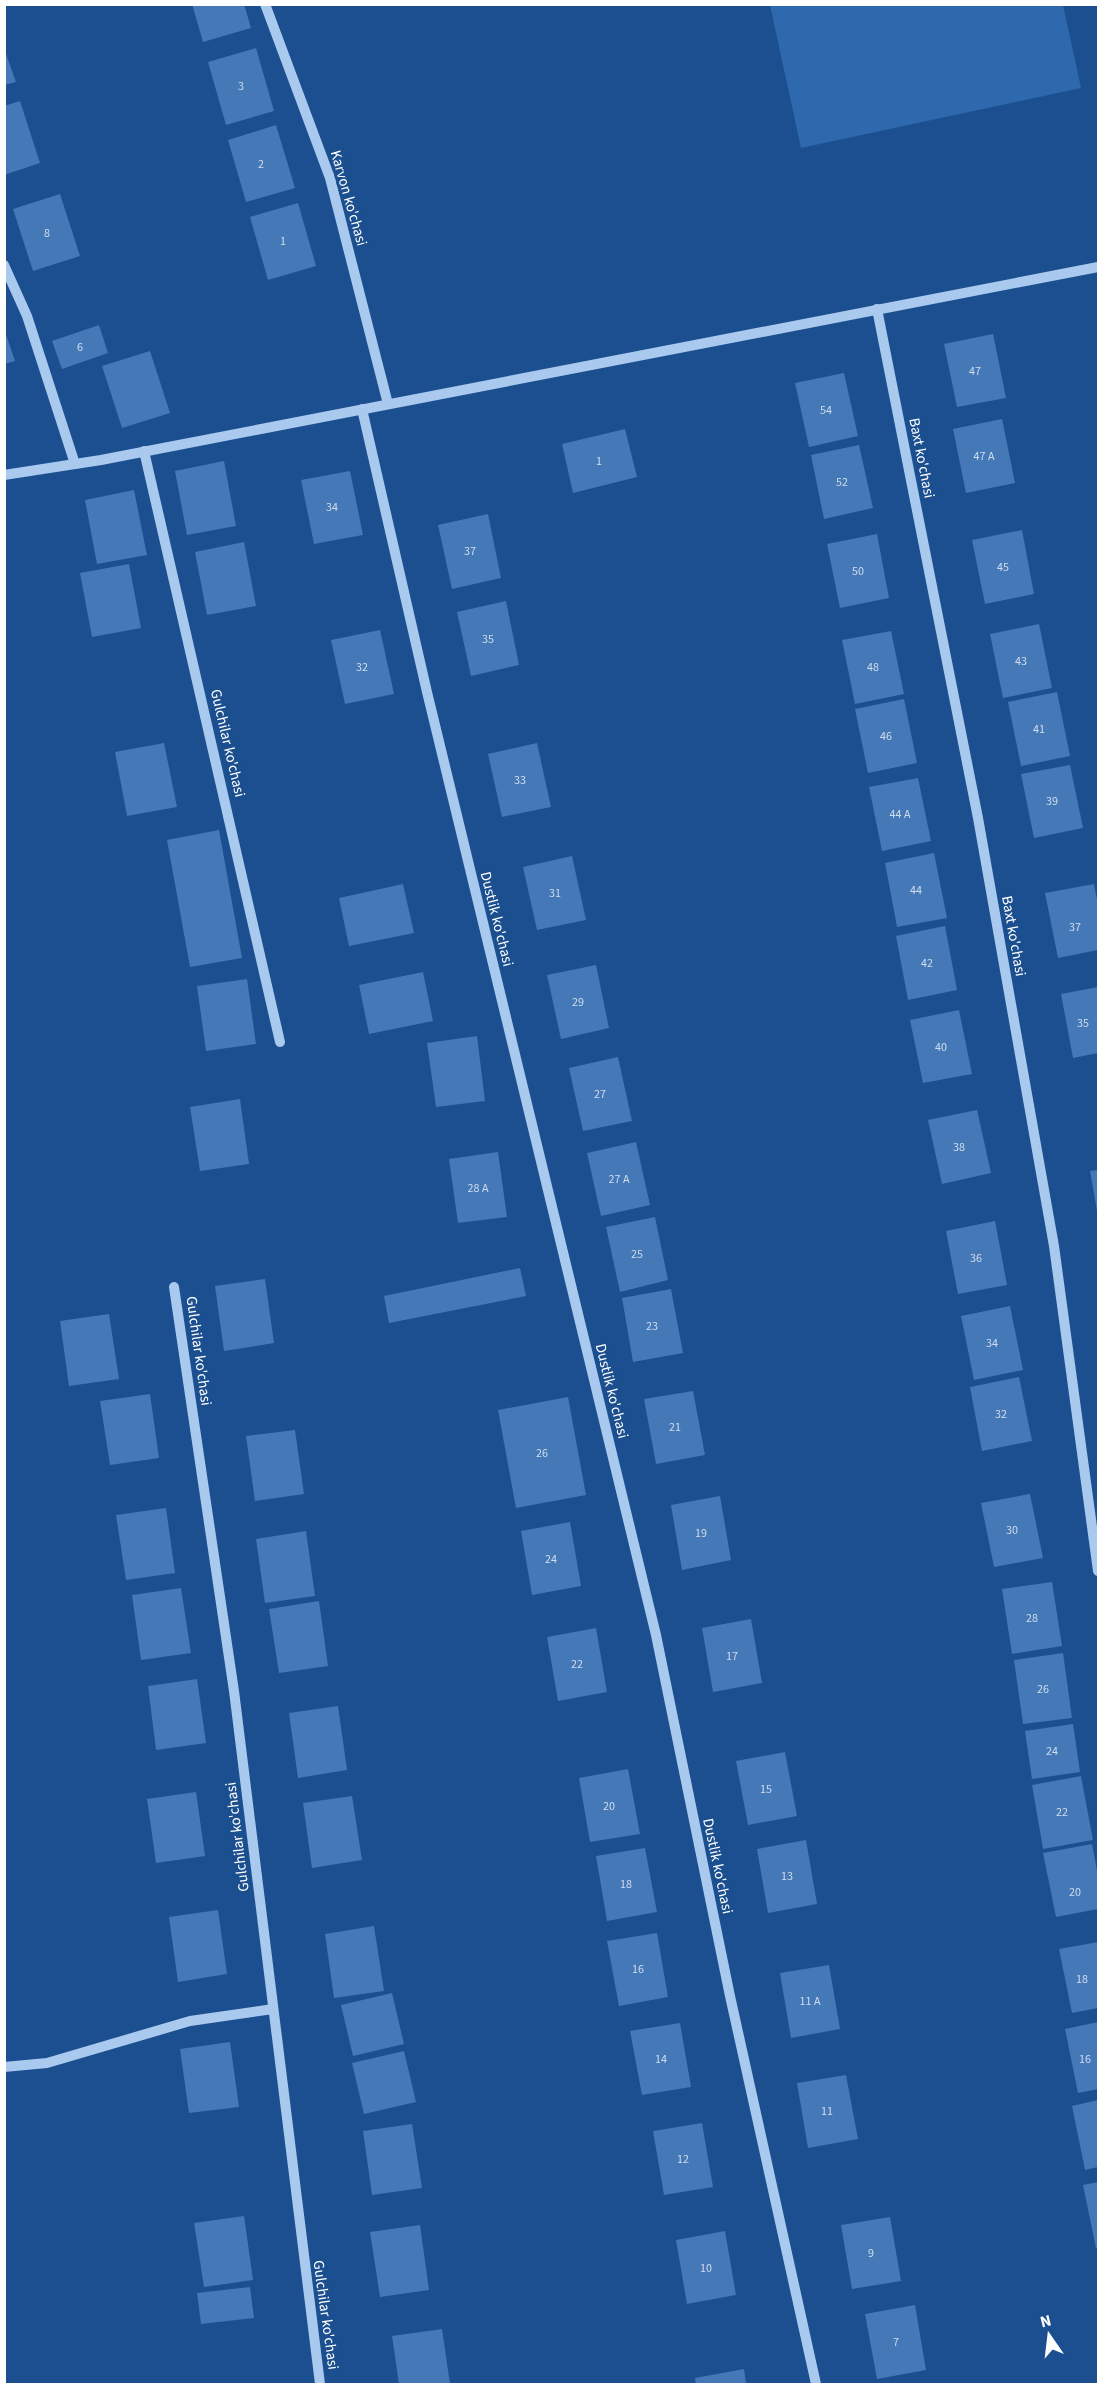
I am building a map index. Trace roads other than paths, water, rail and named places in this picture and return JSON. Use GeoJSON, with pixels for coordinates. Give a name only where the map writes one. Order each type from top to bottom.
{"type":"FeatureCollection","features":[{"type":"Feature","properties":{"kind":"street","name":"Karvon ko'chasi"},"geometry":{"type":"LineString","coordinates":[[265,4],[330,178],[388,404]]}},
{"type":"Feature","properties":{"kind":"street"},"geometry":{"type":"LineString","coordinates":[[4,265],[27,316],[75,464]]}},
{"type":"Feature","properties":{"kind":"street"},"geometry":{"type":"LineString","coordinates":[[4,475],[144,451],[1098,267]]}},
{"type":"Feature","properties":{"kind":"street","name":"Baxt ko'chasi"},"geometry":{"type":"LineString","coordinates":[[877,309],[978,818],[1054,1246],[1098,1571]]}},
{"type":"Feature","properties":{"kind":"street","name":"Dustlik ko'chasi"},"geometry":{"type":"LineString","coordinates":[[362,409],[427,692],[656,1635],[730,1996],[816,2385]]}},
{"type":"Feature","properties":{"kind":"street","name":"Gulchilar ko'chasi"},"geometry":{"type":"LineString","coordinates":[[144,451],[280,1042]]}},
{"type":"Feature","properties":{"kind":"street","name":"Gulchilar ko'chasi"},"geometry":{"type":"LineString","coordinates":[[174,1287],[234,1690],[320,2385]]}},
{"type":"Feature","properties":{"kind":"street"},"geometry":{"type":"LineString","coordinates":[[4,2067],[47,2063],[190,2021],[273,2009]]}}]}
